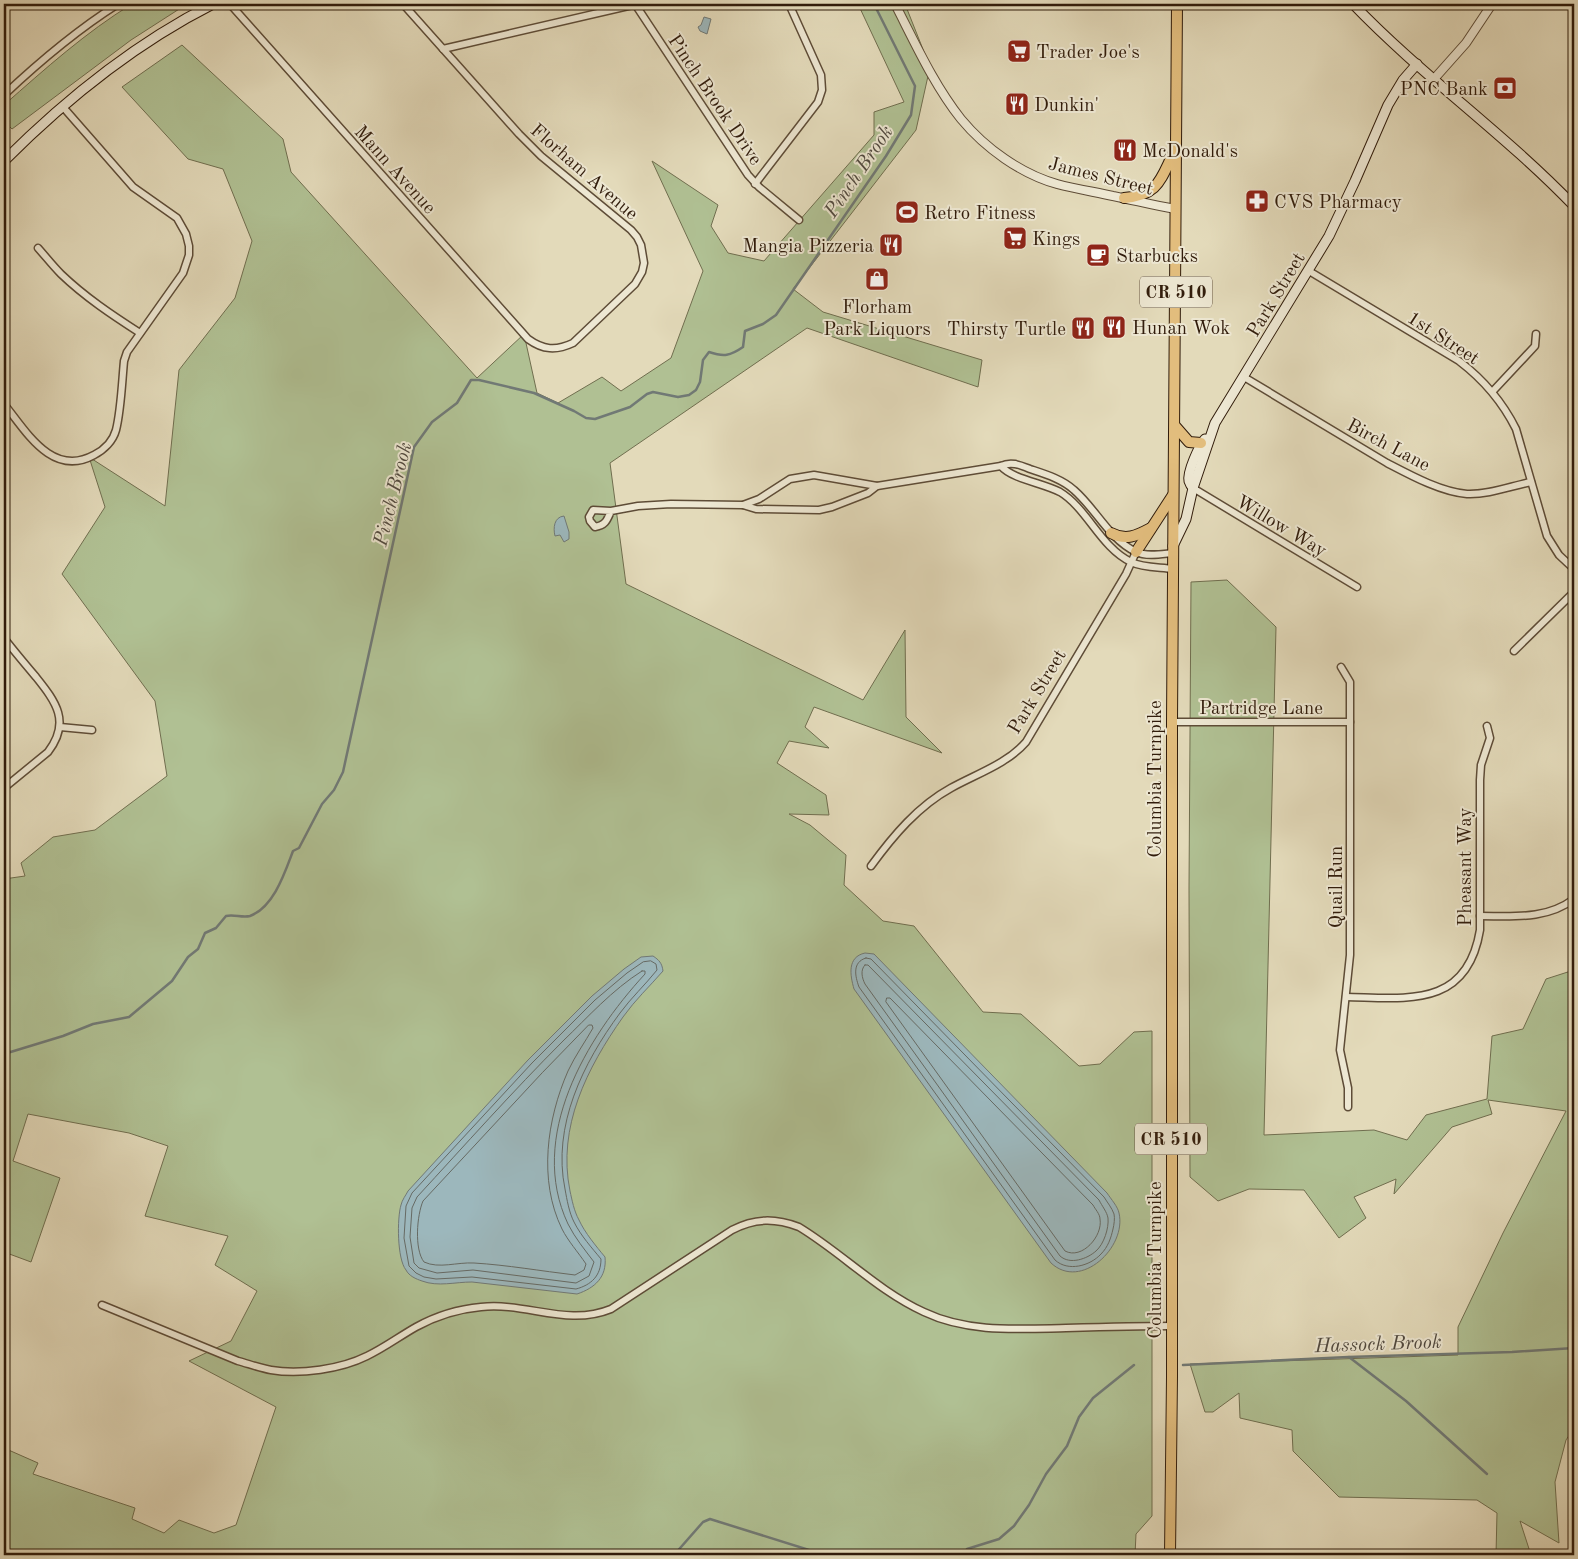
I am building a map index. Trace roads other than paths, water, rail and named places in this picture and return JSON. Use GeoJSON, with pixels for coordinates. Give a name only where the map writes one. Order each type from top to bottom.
{"type":"FeatureCollection","features":[{"type":"Feature","properties":{"kind":"main road"},"geometry":{"type":"LineString","coordinates":[[4,161],[63,107],[100,78],[169,28],[213,4]]}},
{"type":"Feature","properties":{"kind":"main road","name":"Columbia Turnpike"},"geometry":{"type":"LineString","coordinates":[[1170,1555],[1173,494],[1177,4]]}},
{"type":"Feature","properties":{"kind":"main road"},"geometry":{"type":"LineString","coordinates":[[1353,4],[1574,206]]}},
{"type":"Feature","properties":{"kind":"main road","name":"Park Street"},"geometry":{"type":"LineString","coordinates":[[1173,550],[1186,519],[1193,488],[1207,450],[1211,431],[1309,271],[1339,217],[1388,105],[1403,80],[1417,64]]}},
{"type":"Feature","properties":{"kind":"main road"},"geometry":{"type":"LineString","coordinates":[[1124,198],[1137,197],[1156,187],[1176,149]]}},
{"type":"Feature","properties":{"kind":"main road"},"geometry":{"type":"LineString","coordinates":[[1174,426],[1189,442],[1201,443]]}},
{"type":"Feature","properties":{"kind":"main road"},"geometry":{"type":"LineString","coordinates":[[1193,488],[1189,483],[1189,479],[1201,443],[1211,431]]}},
{"type":"Feature","properties":{"kind":"main road"},"geometry":{"type":"LineString","coordinates":[[1136,552],[1173,494]]}},
{"type":"Feature","properties":{"kind":"main road"},"geometry":{"type":"LineString","coordinates":[[1111,532],[1119,537],[1126,538],[1154,526]]}},
{"type":"Feature","properties":{"kind":"street"},"geometry":{"type":"LineString","coordinates":[[4,95],[80,29],[118,4]]}},
{"type":"Feature","properties":{"kind":"street","name":"Mann Avenue"},"geometry":{"type":"LineString","coordinates":[[230,4],[528,339],[544,348]]}},
{"type":"Feature","properties":{"kind":"street","name":"Florham Avenue"},"geometry":{"type":"LineString","coordinates":[[403,4],[536,151],[631,230],[642,245],[644,263],[642,272],[635,284],[573,343],[557,349],[544,348]]}},
{"type":"Feature","properties":{"kind":"street","name":"Pinch Brook Drive"},"geometry":{"type":"LineString","coordinates":[[443,49],[636,4],[755,184],[800,220]]}},
{"type":"Feature","properties":{"kind":"street","name":"Pinch Brook Drive"},"geometry":{"type":"LineString","coordinates":[[755,184],[818,102],[822,90],[821,75],[789,4]]}},
{"type":"Feature","properties":{"kind":"street","name":"James Street"},"geometry":{"type":"LineString","coordinates":[[895,4],[940,89],[962,120],[1008,161],[1039,178],[1057,184],[1176,209]]}},
{"type":"Feature","properties":{"kind":"street"},"geometry":{"type":"LineString","coordinates":[[1434,79],[1468,41],[1492,4]]}},
{"type":"Feature","properties":{"kind":"street"},"geometry":{"type":"LineString","coordinates":[[4,404],[38,447],[53,457],[72,461],[91,457],[106,446],[115,432],[124,361],[130,346],[183,273],[189,255],[186,234],[177,218],[133,187],[63,107]]}},
{"type":"Feature","properties":{"kind":"street"},"geometry":{"type":"LineString","coordinates":[[38,248],[61,274],[78,289],[103,309],[140,333]]}},
{"type":"Feature","properties":{"kind":"street","name":"1st Street"},"geometry":{"type":"LineString","coordinates":[[1309,271],[1459,361],[1481,379],[1493,392],[1516,429],[1547,536],[1559,555],[1574,569]]}},
{"type":"Feature","properties":{"kind":"street"},"geometry":{"type":"LineString","coordinates":[[1493,392],[1536,346],[1536,334]]}},
{"type":"Feature","properties":{"kind":"street","name":"Birch Lane"},"geometry":{"type":"LineString","coordinates":[[1244,377],[1387,463],[1444,488],[1467,494],[1531,482]]}},
{"type":"Feature","properties":{"kind":"street"},"geometry":{"type":"LineString","coordinates":[[743,505],[759,499],[790,479],[802,476],[814,475],[877,486],[1000,466],[1007,463],[1058,479],[1067,484],[1082,498],[1118,540],[1136,552],[1144,555],[1173,550]]}},
{"type":"Feature","properties":{"kind":"street"},"geometry":{"type":"LineString","coordinates":[[1000,466],[1006,472],[1040,483],[1061,493],[1071,501],[1111,547],[1132,562],[1173,569]]}},
{"type":"Feature","properties":{"kind":"street"},"geometry":{"type":"LineString","coordinates":[[611,511],[638,506],[671,504],[743,505],[756,508],[820,510],[868,493],[877,486]]}},
{"type":"Feature","properties":{"kind":"street","name":"Willow Way"},"geometry":{"type":"LineString","coordinates":[[1193,488],[1357,587]]}},
{"type":"Feature","properties":{"kind":"street","name":"Park Street"},"geometry":{"type":"LineString","coordinates":[[871,866],[901,828],[939,795],[1012,756],[1022,746],[1132,562],[1136,552]]}},
{"type":"Feature","properties":{"kind":"street"},"geometry":{"type":"LineString","coordinates":[[1514,651],[1574,592]]}},
{"type":"Feature","properties":{"kind":"street"},"geometry":{"type":"LineString","coordinates":[[4,638],[54,700],[58,709],[60,727],[48,752],[4,788]]}},
{"type":"Feature","properties":{"kind":"street","name":"Quail Run"},"geometry":{"type":"LineString","coordinates":[[1341,667],[1350,682],[1350,955],[1340,1050],[1348,1088],[1348,1107]]}},
{"type":"Feature","properties":{"kind":"street","name":"Partridge Lane"},"geometry":{"type":"LineString","coordinates":[[1172,722],[1350,722]]}},
{"type":"Feature","properties":{"kind":"street","name":"Pheasant Way"},"geometry":{"type":"LineString","coordinates":[[1346,997],[1412,998],[1425,996],[1445,988],[1462,973],[1469,963],[1479,939],[1480,780],[1482,765],[1490,738],[1487,726]]}},
{"type":"Feature","properties":{"kind":"street"},"geometry":{"type":"LineString","coordinates":[[60,727],[92,730]]}},
{"type":"Feature","properties":{"kind":"street"},"geometry":{"type":"LineString","coordinates":[[1480,916],[1534,916],[1555,911],[1574,899]]}},
{"type":"Feature","properties":{"kind":"street"},"geometry":{"type":"LineString","coordinates":[[102,1306],[259,1368],[285,1372],[318,1370],[351,1363],[368,1356],[432,1319],[465,1309],[500,1306],[521,1307],[579,1317],[601,1313],[611,1309],[732,1230],[742,1225],[765,1220],[787,1222],[799,1227],[905,1302],[940,1319],[958,1324],[1008,1328],[1172,1326]]}},
{"type":"Feature","properties":{"kind":"water"},"geometry":{"type":"Polygon","coordinates":[[[704,17],[711,19],[707,34],[700,31],[698,27],[701,25],[704,17]]]}},
{"type":"Feature","properties":{"kind":"water"},"geometry":{"type":"Polygon","coordinates":[[[564,516],[569,539],[564,542],[560,535],[555,536],[554,530],[558,518],[564,516]]]}},
{"type":"Feature","properties":{"kind":"water"},"geometry":{"type":"Polygon","coordinates":[[[865,953],[874,954],[1107,1193],[1119,1213],[1120,1226],[1116,1239],[1109,1251],[1099,1261],[1088,1268],[1075,1272],[1063,1270],[1051,1263],[854,989],[851,967],[855,958],[865,953]]]}},
{"type":"Feature","properties":{"kind":"water"},"geometry":{"type":"Polygon","coordinates":[[[653,956],[660,962],[663,971],[628,1011],[598,1057],[578,1099],[568,1144],[567,1167],[574,1209],[584,1230],[605,1257],[602,1276],[589,1289],[577,1294],[472,1282],[434,1284],[411,1276],[403,1265],[399,1248],[398,1228],[402,1201],[408,1191],[528,1060],[592,996],[641,957],[653,956]]]}},
{"type":"Feature","properties":{"kind":"waterway","name":"Pinch Brook"},"geometry":{"type":"LineString","coordinates":[[4,1054],[63,1036],[93,1024],[129,1017],[172,981],[188,957],[198,949],[205,933],[216,928],[226,916],[250,916],[266,905],[272,897],[278,888],[293,851],[299,848],[322,804],[334,790],[343,772],[414,447],[432,422],[457,403],[471,380],[479,380],[534,393],[586,418],[595,419],[630,407],[647,394],[653,392],[678,397],[689,395],[696,390],[700,382],[703,360],[709,352],[719,355],[727,355],[734,352],[743,347],[745,331],[763,324],[776,315],[886,156],[911,115],[915,86],[874,4]]}},
{"type":"Feature","properties":{"kind":"waterway","name":"Hassock Brook"},"geometry":{"type":"LineString","coordinates":[[1183,1365],[1574,1348]]}},
{"type":"Feature","properties":{"kind":"waterway"},"geometry":{"type":"LineString","coordinates":[[1349,1357],[1406,1401],[1487,1474]]}},
{"type":"Feature","properties":{"kind":"waterway","name":"Hassock Brook"},"geometry":{"type":"LineString","coordinates":[[963,1555],[967,1549],[999,1539],[1014,1526],[1029,1505],[1046,1474],[1067,1446],[1079,1417],[1093,1398],[1134,1365]]}},
{"type":"Feature","properties":{"kind":"waterway","name":"Hassock Brook"},"geometry":{"type":"LineString","coordinates":[[674,1555],[703,1522],[710,1519],[825,1555]]}},
{"type":"Feature","properties":{"kind":"place","name":"Trader Joe's"},"geometry":{"type":"Point","coordinates":[1019,51]}},
{"type":"Feature","properties":{"kind":"place","name":"PNC Bank"},"geometry":{"type":"Point","coordinates":[1505,88]}},
{"type":"Feature","properties":{"kind":"place","name":"Dunkin'"},"geometry":{"type":"Point","coordinates":[1017,104]}},
{"type":"Feature","properties":{"kind":"place","name":"McDonald's"},"geometry":{"type":"Point","coordinates":[1125,150]}},
{"type":"Feature","properties":{"kind":"place","name":"CVS Pharmacy"},"geometry":{"type":"Point","coordinates":[1257,201]}},
{"type":"Feature","properties":{"kind":"place","name":"Retro Fitness"},"geometry":{"type":"Point","coordinates":[907,212]}},
{"type":"Feature","properties":{"kind":"place","name":"Kings"},"geometry":{"type":"Point","coordinates":[1015,238]}},
{"type":"Feature","properties":{"kind":"place","name":"Mangia Pizzeria"},"geometry":{"type":"Point","coordinates":[891,245]}},
{"type":"Feature","properties":{"kind":"place","name":"Starbucks"},"geometry":{"type":"Point","coordinates":[1098,255]}},
{"type":"Feature","properties":{"kind":"place","name":"Florham Park Liquors"},"geometry":{"type":"Point","coordinates":[877,279]}},
{"type":"Feature","properties":{"kind":"place","name":"Hunan Wok"},"geometry":{"type":"Point","coordinates":[1114,327]}},
{"type":"Feature","properties":{"kind":"place","name":"Thirsty Turtle"},"geometry":{"type":"Point","coordinates":[1083,328]}}]}
